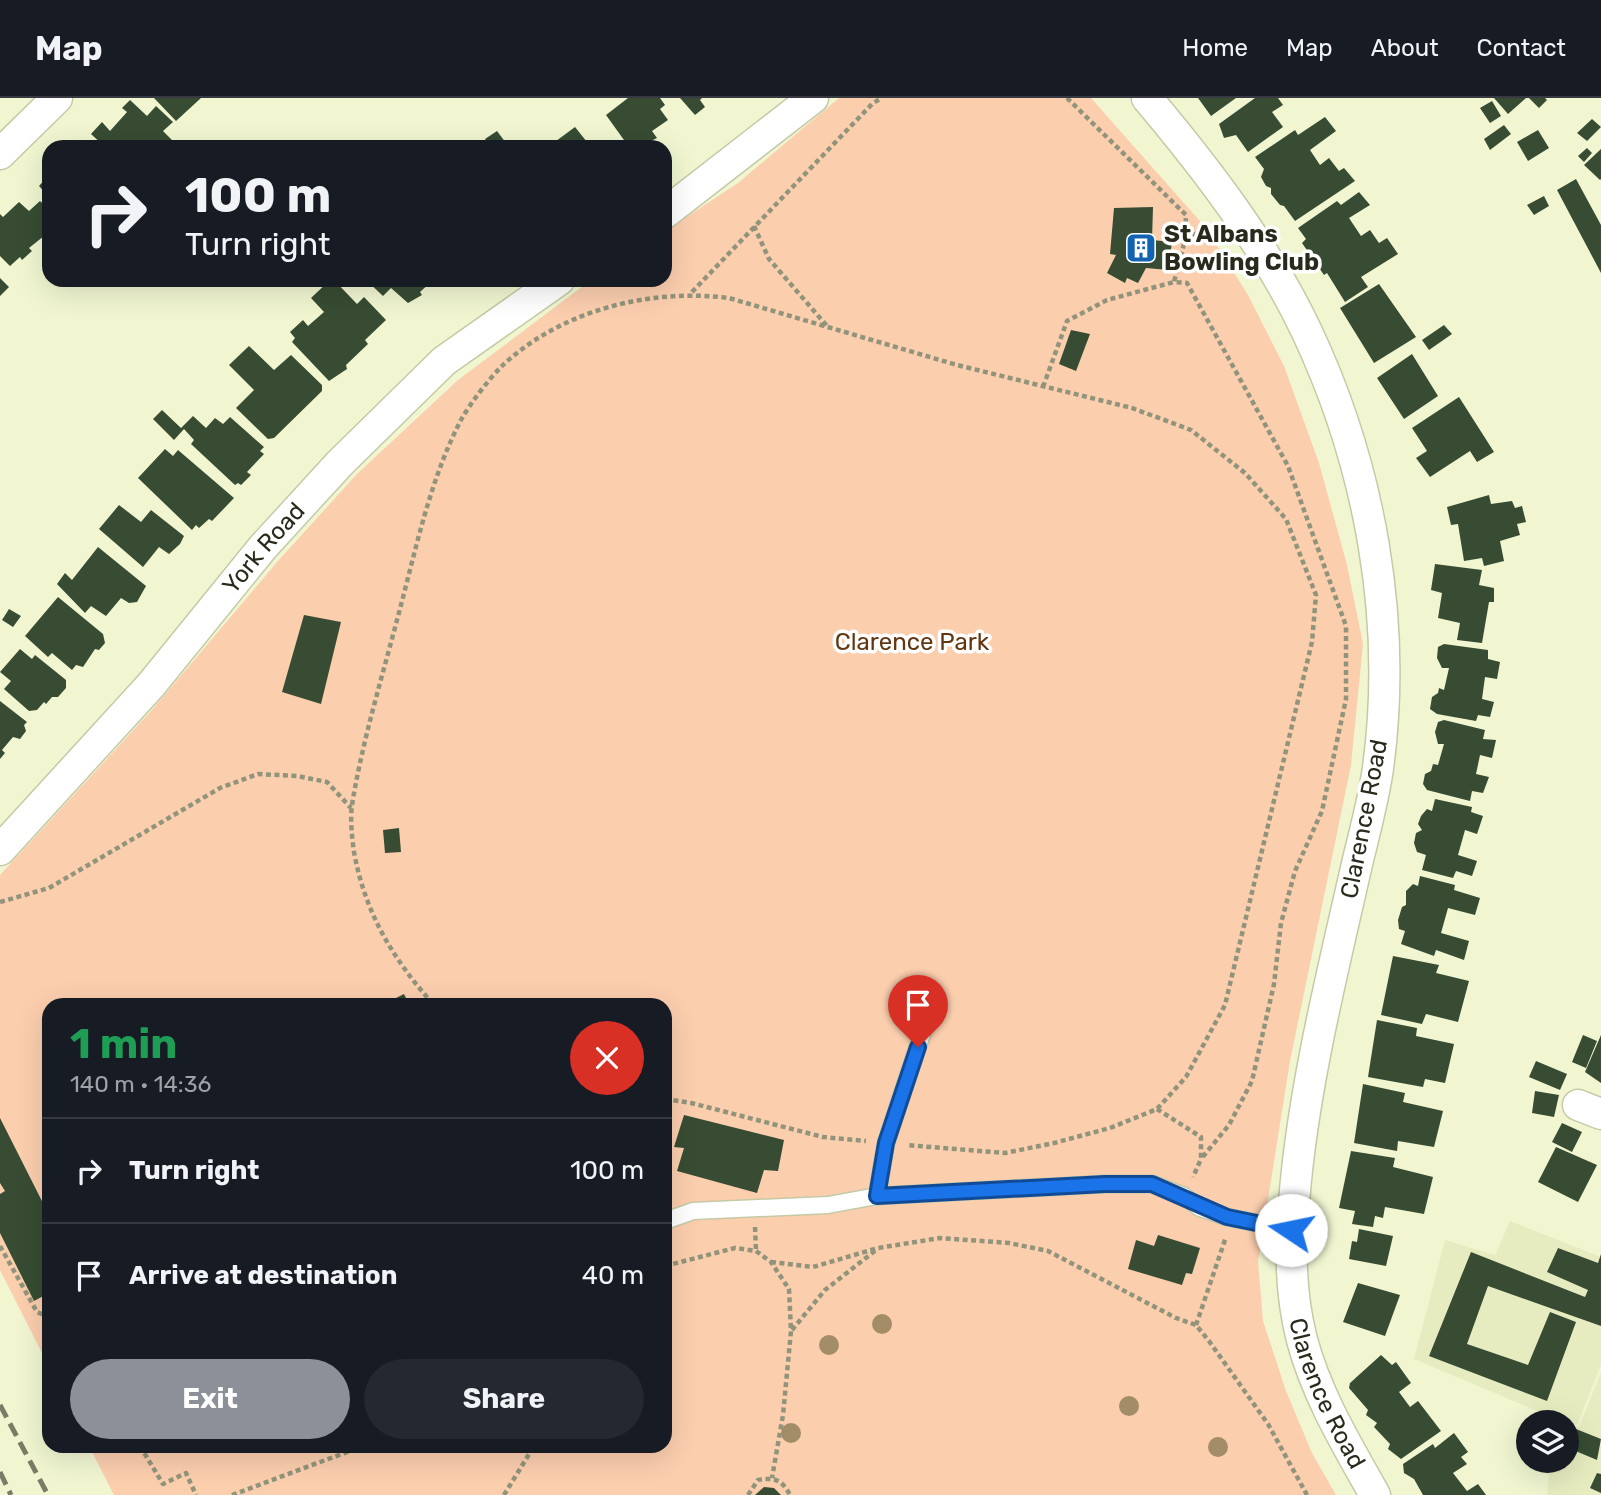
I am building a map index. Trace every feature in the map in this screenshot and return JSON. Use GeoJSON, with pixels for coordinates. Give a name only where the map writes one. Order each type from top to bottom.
{"type":"FeatureCollection","features":[{"type":"Feature","properties":{"kind":"street"},"geometry":{"type":"LineString","coordinates":[[0,154],[57,98]]}},
{"type":"Feature","properties":{"kind":"street"},"geometry":{"type":"LineString","coordinates":[[672,208],[813,98]]}},
{"type":"Feature","properties":{"kind":"street","name":"Clarence Road"},"geometry":{"type":"LineString","coordinates":[[1147,98],[1195,155],[1273,272],[1306,331],[1346,432],[1364,493],[1381,585],[1383,674],[1378,770],[1316,1047],[1302,1125],[1291,1230],[1293,1298],[1316,1385],[1375,1495]]}},
{"type":"Feature","properties":{"kind":"street","name":"York Road"},"geometry":{"type":"LineString","coordinates":[[0,850],[151,685],[263,547],[340,463],[444,361],[549,287]]}},
{"type":"Feature","properties":{"kind":"lane"},"geometry":{"type":"LineString","coordinates":[[877,1196],[886,1143],[926,1022]]}},
{"type":"Feature","properties":{"kind":"lane"},"geometry":{"type":"LineString","coordinates":[[672,1218],[693,1212],[828,1205],[877,1196],[1152,1184],[1184,1196],[1200,1208],[1227,1217],[1291,1230]]}},
{"type":"Feature","properties":{"kind":"path"},"geometry":{"type":"LineString","coordinates":[[692,293],[873,103],[882,98]]}},
{"type":"Feature","properties":{"kind":"path"},"geometry":{"type":"LineString","coordinates":[[1067,98],[1186,215],[1185,240],[1174,282]]}},
{"type":"Feature","properties":{"kind":"path"},"geometry":{"type":"LineString","coordinates":[[754,226],[769,259],[828,327]]}},
{"type":"Feature","properties":{"kind":"path"},"geometry":{"type":"LineString","coordinates":[[1185,240],[1204,229]]}},
{"type":"Feature","properties":{"kind":"path"},"geometry":{"type":"LineString","coordinates":[[1043,387],[1067,321],[1107,300],[1174,282],[1187,283],[1288,466],[1346,626],[1346,699],[1322,811],[1295,870],[1281,923],[1274,984],[1252,1082],[1229,1125],[1202,1159],[1184,1196]]}},
{"type":"Feature","properties":{"kind":"path"},"geometry":{"type":"LineString","coordinates":[[428,998],[401,968],[368,904],[354,851],[351,808],[375,704],[431,496],[462,418],[503,366],[566,321],[630,302],[692,293],[729,298],[1043,387],[1132,408],[1191,430],[1245,472],[1286,519],[1316,595],[1312,642],[1224,1005],[1186,1076],[1157,1109],[1201,1138],[1202,1159]]}},
{"type":"Feature","properties":{"kind":"path"},"geometry":{"type":"LineString","coordinates":[[0,902],[48,888],[220,788],[258,774],[298,776],[327,782],[351,808]]}},
{"type":"Feature","properties":{"kind":"path"},"geometry":{"type":"LineString","coordinates":[[1196,1325],[1226,1240],[1227,1217]]}},
{"type":"Feature","properties":{"kind":"path"},"geometry":{"type":"LineString","coordinates":[[771,1262],[813,1267],[878,1248],[940,1238],[1009,1243],[1048,1251],[1176,1318],[1196,1325],[1268,1424],[1307,1495]]}},
{"type":"Feature","properties":{"kind":"path"},"geometry":{"type":"LineString","coordinates":[[0,1246],[37,1312],[42,1314]]}},
{"type":"Feature","properties":{"kind":"path"},"geometry":{"type":"LineString","coordinates":[[672,1264],[735,1248],[756,1251],[771,1262],[789,1289],[791,1331],[783,1415],[772,1478]]}},
{"type":"Feature","properties":{"kind":"path"},"geometry":{"type":"LineString","coordinates":[[791,1331],[825,1290],[878,1248]]}},
{"type":"Feature","properties":{"kind":"path"},"geometry":{"type":"LineString","coordinates":[[144,1453],[163,1484],[187,1473],[196,1495]]}},
{"type":"Feature","properties":{"kind":"path"},"geometry":{"type":"LineString","coordinates":[[232,1495],[344,1453]]}},
{"type":"Feature","properties":{"kind":"path"},"geometry":{"type":"LineString","coordinates":[[504,1495],[530,1453]]}},
{"type":"Feature","properties":{"kind":"path"},"geometry":{"type":"LineString","coordinates":[[748,1495],[758,1480],[772,1478],[784,1483],[790,1495]]}},
{"type":"Feature","properties":{"kind":"shaded area"},"geometry":{"type":"Polygon","coordinates":[[[1510,1221],[1601,1257],[1601,1365],[1579,1420],[1579,1410],[1535,1410],[1414,1359],[1445,1240],[1495,1255],[1510,1221]]]}},
{"type":"Feature","properties":{"kind":"shaded area"},"geometry":{"type":"Polygon","coordinates":[[[1601,1372],[1601,1495],[1547,1495],[1549,1473],[1579,1473],[1579,1427],[1601,1372]]]}},
{"type":"Feature","properties":{"kind":"green space","name":"Clarence Park"},"geometry":{"type":"Polygon","coordinates":[[[839,98],[1091,98],[1206,228],[1248,295],[1284,366],[1319,463],[1347,565],[1363,644],[1351,765],[1290,1061],[1258,1262],[1263,1321],[1286,1391],[1312,1453],[1336,1495],[114,1495],[93,1453],[672,1453],[672,998],[42,998],[42,1353],[0,1270],[0,875],[151,711],[278,561],[357,474],[458,380],[582,287],[672,287],[672,226],[738,183],[839,98]]]}},
{"type":"Feature","properties":{"kind":"building"},"geometry":{"type":"Polygon","coordinates":[[[154,98],[201,98],[176,121],[154,98]]]}},
{"type":"Feature","properties":{"kind":"building"},"geometry":{"type":"Polygon","coordinates":[[[628,98],[660,98],[665,105],[660,109],[668,120],[652,131],[657,138],[653,140],[624,140],[606,115],[628,98]]]}},
{"type":"Feature","properties":{"kind":"building"},"geometry":{"type":"Polygon","coordinates":[[[680,98],[702,98],[700,100],[705,107],[695,115],[680,98]]]}},
{"type":"Feature","properties":{"kind":"building"},"geometry":{"type":"Polygon","coordinates":[[[1198,98],[1236,98],[1211,116],[1198,98]]]}},
{"type":"Feature","properties":{"kind":"building"},"geometry":{"type":"Polygon","coordinates":[[[1255,98],[1278,98],[1283,105],[1272,112],[1283,127],[1248,152],[1236,135],[1224,138],[1219,124],[1255,98]]]}},
{"type":"Feature","properties":{"kind":"building"},"geometry":{"type":"Polygon","coordinates":[[[1494,98],[1526,98],[1508,114],[1494,98]]]}},
{"type":"Feature","properties":{"kind":"building"},"geometry":{"type":"Polygon","coordinates":[[[1529,98],[1545,98],[1547,100],[1539,108],[1529,98]]]}},
{"type":"Feature","properties":{"kind":"building"},"geometry":{"type":"Polygon","coordinates":[[[130,100],[147,116],[156,106],[173,122],[163,131],[172,140],[97,140],[91,134],[102,122],[110,131],[127,112],[122,108],[130,100]]]}},
{"type":"Feature","properties":{"kind":"building"},"geometry":{"type":"Polygon","coordinates":[[[1492,101],[1501,116],[1490,123],[1480,108],[1492,101]]]}},
{"type":"Feature","properties":{"kind":"building"},"geometry":{"type":"Polygon","coordinates":[[[1325,117],[1336,131],[1310,150],[1320,165],[1329,158],[1339,171],[1344,168],[1355,181],[1295,221],[1271,194],[1271,188],[1266,186],[1261,177],[1264,169],[1255,157],[1295,130],[1298,135],[1325,117]]]}},
{"type":"Feature","properties":{"kind":"building"},"geometry":{"type":"Polygon","coordinates":[[[1592,119],[1601,127],[1587,141],[1577,133],[1592,119]]]}},
{"type":"Feature","properties":{"kind":"building"},"geometry":{"type":"Polygon","coordinates":[[[1504,125],[1511,134],[1490,150],[1484,139],[1504,125]]]}},
{"type":"Feature","properties":{"kind":"building"},"geometry":{"type":"Polygon","coordinates":[[[575,127],[585,140],[557,140],[575,127]]]}},
{"type":"Feature","properties":{"kind":"building"},"geometry":{"type":"Polygon","coordinates":[[[1538,130],[1549,148],[1528,161],[1517,142],[1538,130]]]}},
{"type":"Feature","properties":{"kind":"building"},"geometry":{"type":"Polygon","coordinates":[[[497,131],[504,140],[486,140],[497,131]]]}},
{"type":"Feature","properties":{"kind":"building"},"geometry":{"type":"Polygon","coordinates":[[[1587,148],[1592,153],[1584,162],[1578,156],[1587,148]]]}},
{"type":"Feature","properties":{"kind":"building"},"geometry":{"type":"Polygon","coordinates":[[[1601,149],[1601,179],[1600,180],[1584,165],[1601,149]]]}},
{"type":"Feature","properties":{"kind":"building"},"geometry":{"type":"Polygon","coordinates":[[[1576,179],[1601,225],[1601,273],[1557,190],[1576,179]]]}},
{"type":"Feature","properties":{"kind":"building"},"geometry":{"type":"Polygon","coordinates":[[[1359,192],[1370,205],[1349,218],[1361,236],[1370,230],[1379,243],[1387,238],[1398,254],[1361,277],[1368,287],[1345,302],[1327,273],[1324,275],[1302,243],[1306,239],[1298,228],[1337,201],[1341,205],[1359,192]]]}},
{"type":"Feature","properties":{"kind":"building"},"geometry":{"type":"Polygon","coordinates":[[[1544,196],[1549,206],[1534,215],[1527,205],[1544,196]]]}},
{"type":"Feature","properties":{"kind":"building"},"geometry":{"type":"Polygon","coordinates":[[[40,201],[42,203],[42,238],[29,248],[32,251],[22,260],[20,257],[10,266],[0,256],[0,214],[3,217],[19,202],[29,211],[40,201]]]}},
{"type":"Feature","properties":{"kind":"building","name":"St Albans Bowling Club"},"geometry":{"type":"Polygon","coordinates":[[[1153,207],[1152,240],[1172,242],[1168,270],[1146,268],[1138,283],[1127,278],[1125,283],[1107,273],[1116,255],[1110,254],[1114,208],[1153,207]]]}},
{"type":"Feature","properties":{"kind":"building"},"geometry":{"type":"Polygon","coordinates":[[[0,278],[9,287],[0,296],[0,278]]]}},
{"type":"Feature","properties":{"kind":"building"},"geometry":{"type":"Polygon","coordinates":[[[1379,284],[1416,337],[1374,363],[1340,308],[1379,284]]]}},
{"type":"Feature","properties":{"kind":"building"},"geometry":{"type":"Polygon","coordinates":[[[323,287],[341,287],[357,304],[364,297],[386,320],[365,340],[368,344],[346,365],[347,369],[329,381],[292,342],[295,338],[290,332],[303,320],[308,326],[324,312],[311,298],[323,287]]]}},
{"type":"Feature","properties":{"kind":"building"},"geometry":{"type":"Polygon","coordinates":[[[373,287],[426,287],[420,292],[422,295],[408,303],[391,288],[383,296],[373,287]]]}},
{"type":"Feature","properties":{"kind":"building"},"geometry":{"type":"Polygon","coordinates":[[[1444,325],[1452,334],[1429,350],[1422,340],[1444,325]]]}},
{"type":"Feature","properties":{"kind":"building"},"geometry":{"type":"Polygon","coordinates":[[[1071,330],[1090,334],[1076,371],[1059,364],[1071,330]]]}},
{"type":"Feature","properties":{"kind":"building"},"geometry":{"type":"Polygon","coordinates":[[[249,346],[274,370],[291,355],[322,385],[322,391],[274,438],[268,439],[236,408],[254,390],[229,365],[249,346]]]}},
{"type":"Feature","properties":{"kind":"building"},"geometry":{"type":"Polygon","coordinates":[[[1412,354],[1438,396],[1404,419],[1377,378],[1412,354]]]}},
{"type":"Feature","properties":{"kind":"building"},"geometry":{"type":"Polygon","coordinates":[[[1459,397],[1494,452],[1477,462],[1470,451],[1430,477],[1416,458],[1427,451],[1412,428],[1459,397]]]}},
{"type":"Feature","properties":{"kind":"building"},"geometry":{"type":"Polygon","coordinates":[[[162,410],[181,428],[193,416],[206,428],[215,418],[223,424],[230,417],[264,447],[260,451],[264,454],[247,472],[251,475],[241,485],[235,485],[191,444],[194,440],[184,429],[174,440],[153,419],[162,410]]]}},
{"type":"Feature","properties":{"kind":"building"},"geometry":{"type":"Polygon","coordinates":[[[165,449],[173,456],[178,450],[234,498],[212,521],[209,519],[199,528],[196,525],[192,530],[138,478],[165,449]]]}},
{"type":"Feature","properties":{"kind":"building"},"geometry":{"type":"Polygon","coordinates":[[[1489,495],[1491,504],[1512,501],[1515,508],[1522,506],[1526,522],[1517,524],[1520,535],[1500,541],[1504,561],[1484,566],[1482,558],[1464,561],[1458,524],[1451,525],[1447,507],[1489,495]]]}},
{"type":"Feature","properties":{"kind":"building"},"geometry":{"type":"Polygon","coordinates":[[[119,505],[141,522],[151,510],[184,536],[180,544],[169,554],[159,547],[143,567],[99,529],[119,505]]]}},
{"type":"Feature","properties":{"kind":"building"},"geometry":{"type":"Polygon","coordinates":[[[98,547],[146,586],[137,602],[129,603],[121,598],[106,616],[91,606],[85,613],[57,584],[65,573],[72,580],[98,547]]]}},
{"type":"Feature","properties":{"kind":"building"},"geometry":{"type":"Polygon","coordinates":[[[1435,564],[1482,570],[1479,585],[1494,588],[1494,602],[1489,602],[1482,643],[1457,640],[1460,623],[1438,618],[1442,593],[1431,590],[1435,564]]]}},
{"type":"Feature","properties":{"kind":"building"},"geometry":{"type":"Polygon","coordinates":[[[58,597],[103,634],[105,643],[99,650],[95,649],[83,667],[76,665],[72,670],[52,653],[48,657],[25,636],[58,597]]]}},
{"type":"Feature","properties":{"kind":"building"},"geometry":{"type":"Polygon","coordinates":[[[9,609],[21,616],[13,627],[2,620],[9,609]]]}},
{"type":"Feature","properties":{"kind":"building"},"geometry":{"type":"Polygon","coordinates":[[[304,615],[341,622],[321,704],[282,692],[304,615]]]}},
{"type":"Feature","properties":{"kind":"building"},"geometry":{"type":"Polygon","coordinates":[[[1444,644],[1488,650],[1488,659],[1500,662],[1497,679],[1485,677],[1482,699],[1494,702],[1490,717],[1478,715],[1476,721],[1437,714],[1430,709],[1432,697],[1438,693],[1439,688],[1444,690],[1449,668],[1442,668],[1437,658],[1438,647],[1444,644]]]}},
{"type":"Feature","properties":{"kind":"building"},"geometry":{"type":"Polygon","coordinates":[[[20,649],[32,659],[35,655],[66,680],[66,688],[58,697],[52,697],[37,710],[29,711],[4,689],[11,681],[0,672],[20,649]]]}},
{"type":"Feature","properties":{"kind":"building"},"geometry":{"type":"Polygon","coordinates":[[[0,701],[27,722],[24,725],[26,731],[20,739],[13,737],[2,750],[5,753],[0,759],[0,701]]]}},
{"type":"Feature","properties":{"kind":"building"},"geometry":{"type":"Polygon","coordinates":[[[1444,720],[1485,730],[1483,739],[1496,740],[1492,758],[1480,755],[1476,774],[1489,777],[1483,793],[1472,791],[1470,801],[1427,790],[1423,784],[1425,774],[1431,771],[1433,764],[1438,765],[1444,744],[1438,744],[1435,732],[1438,722],[1444,720]]]}},
{"type":"Feature","properties":{"kind":"building"},"geometry":{"type":"Polygon","coordinates":[[[1435,799],[1472,807],[1471,812],[1483,816],[1477,834],[1465,830],[1458,855],[1477,861],[1472,876],[1456,871],[1453,878],[1422,870],[1426,855],[1417,852],[1414,843],[1416,833],[1422,830],[1418,824],[1421,816],[1427,809],[1432,811],[1435,799]]]}},
{"type":"Feature","properties":{"kind":"building"},"geometry":{"type":"Polygon","coordinates":[[[399,828],[401,852],[385,853],[383,830],[399,828]]]}},
{"type":"Feature","properties":{"kind":"building"},"geometry":{"type":"Polygon","coordinates":[[[1420,876],[1455,885],[1454,890],[1480,898],[1475,915],[1448,908],[1441,933],[1469,941],[1464,960],[1436,950],[1434,956],[1401,944],[1405,931],[1399,929],[1398,920],[1402,907],[1406,905],[1406,891],[1413,884],[1418,886],[1420,876]]]}},
{"type":"Feature","properties":{"kind":"building"},"geometry":{"type":"Polygon","coordinates":[[[1393,956],[1439,965],[1436,973],[1469,981],[1458,1022],[1426,1014],[1422,1024],[1381,1015],[1393,956]]]}},
{"type":"Feature","properties":{"kind":"building"},"geometry":{"type":"Polygon","coordinates":[[[1377,1020],[1417,1028],[1416,1036],[1454,1044],[1445,1083],[1425,1079],[1423,1087],[1368,1077],[1377,1020]]]}},
{"type":"Feature","properties":{"kind":"building"},"geometry":{"type":"Polygon","coordinates":[[[1583,1035],[1597,1041],[1586,1068],[1572,1062],[1583,1035]]]}},
{"type":"Feature","properties":{"kind":"building"},"geometry":{"type":"Polygon","coordinates":[[[1601,1035],[1601,1083],[1585,1072],[1601,1035]]]}},
{"type":"Feature","properties":{"kind":"building"},"geometry":{"type":"Polygon","coordinates":[[[1536,1061],[1567,1074],[1560,1090],[1529,1077],[1536,1061]]]}},
{"type":"Feature","properties":{"kind":"building"},"geometry":{"type":"Polygon","coordinates":[[[1363,1084],[1405,1093],[1403,1102],[1443,1111],[1434,1147],[1398,1141],[1397,1151],[1354,1143],[1363,1084]]]}},
{"type":"Feature","properties":{"kind":"building"},"geometry":{"type":"Polygon","coordinates":[[[1535,1091],[1559,1095],[1554,1117],[1532,1113],[1535,1091]]]}},
{"type":"Feature","properties":{"kind":"building"},"geometry":{"type":"Polygon","coordinates":[[[684,1115],[784,1140],[778,1171],[764,1170],[757,1193],[677,1171],[684,1148],[674,1147],[684,1115]]]}},
{"type":"Feature","properties":{"kind":"building"},"geometry":{"type":"Polygon","coordinates":[[[0,1118],[42,1201],[42,1297],[34,1301],[0,1233],[0,1194],[5,1191],[0,1183],[0,1118]]]}},
{"type":"Feature","properties":{"kind":"building"},"geometry":{"type":"Polygon","coordinates":[[[1562,1123],[1582,1132],[1572,1152],[1552,1142],[1562,1123]]]}},
{"type":"Feature","properties":{"kind":"building"},"geometry":{"type":"Polygon","coordinates":[[[1556,1147],[1597,1165],[1578,1202],[1538,1182],[1556,1147]]]}},
{"type":"Feature","properties":{"kind":"building"},"geometry":{"type":"Polygon","coordinates":[[[1351,1151],[1395,1158],[1393,1167],[1433,1177],[1424,1214],[1385,1207],[1383,1218],[1375,1216],[1373,1227],[1352,1224],[1355,1211],[1339,1208],[1351,1151]]]}},
{"type":"Feature","properties":{"kind":"building"},"geometry":{"type":"Polygon","coordinates":[[[1359,1229],[1393,1236],[1386,1266],[1349,1259],[1352,1241],[1357,1242],[1359,1229]]]}},
{"type":"Feature","properties":{"kind":"building"},"geometry":{"type":"Polygon","coordinates":[[[1158,1235],[1200,1248],[1192,1274],[1186,1273],[1182,1285],[1128,1269],[1136,1240],[1154,1246],[1158,1235]]]}},
{"type":"Feature","properties":{"kind":"building"},"geometry":{"type":"Polygon","coordinates":[[[1558,1248],[1598,1263],[1601,1254],[1601,1326],[1488,1286],[1467,1344],[1528,1365],[1550,1312],[1576,1322],[1547,1401],[1429,1356],[1471,1252],[1585,1297],[1588,1290],[1547,1272],[1558,1248]]]}},
{"type":"Feature","properties":{"kind":"building"},"geometry":{"type":"Polygon","coordinates":[[[1358,1283],[1400,1295],[1385,1336],[1343,1322],[1358,1283]]]}},
{"type":"Feature","properties":{"kind":"building"},"geometry":{"type":"Polygon","coordinates":[[[1381,1355],[1392,1365],[1396,1362],[1411,1383],[1399,1392],[1410,1407],[1418,1401],[1441,1431],[1401,1459],[1388,1449],[1390,1444],[1374,1427],[1377,1423],[1366,1415],[1368,1410],[1349,1388],[1350,1383],[1381,1355]]]}},
{"type":"Feature","properties":{"kind":"building"},"geometry":{"type":"Polygon","coordinates":[[[1579,1430],[1601,1439],[1597,1460],[1579,1452],[1579,1430]]]}},
{"type":"Feature","properties":{"kind":"building"},"geometry":{"type":"Polygon","coordinates":[[[1454,1433],[1468,1452],[1461,1457],[1467,1464],[1453,1473],[1467,1491],[1478,1484],[1486,1495],[1423,1495],[1414,1479],[1404,1473],[1403,1464],[1433,1444],[1435,1448],[1454,1433]]]}},
{"type":"Feature","properties":{"kind":"building"},"geometry":{"type":"Polygon","coordinates":[[[1597,1473],[1601,1474],[1601,1493],[1590,1488],[1597,1473]]]}},
{"type":"Feature","properties":{"kind":"building"},"geometry":{"type":"Polygon","coordinates":[[[764,1487],[774,1488],[781,1495],[755,1495],[764,1487]]]}},
{"type":"Feature","properties":{"kind":"railway"},"geometry":{"type":"LineString","coordinates":[[0,1405],[48,1495]]}},
{"type":"Feature","properties":{"kind":"railway"},"geometry":{"type":"LineString","coordinates":[[0,1472],[11,1495]]}},
{"type":"Feature","properties":{"kind":"place","name":"St Albans Bowling Club"},"geometry":{"type":"Point","coordinates":[1141,248]}},
{"type":"Feature","properties":{"kind":"route"},"geometry":{"type":"LineString","coordinates":[[918,1047],[886,1143],[877,1196],[1152,1184],[1184,1196],[1200,1208],[1227,1217],[1291,1230]]}}]}
